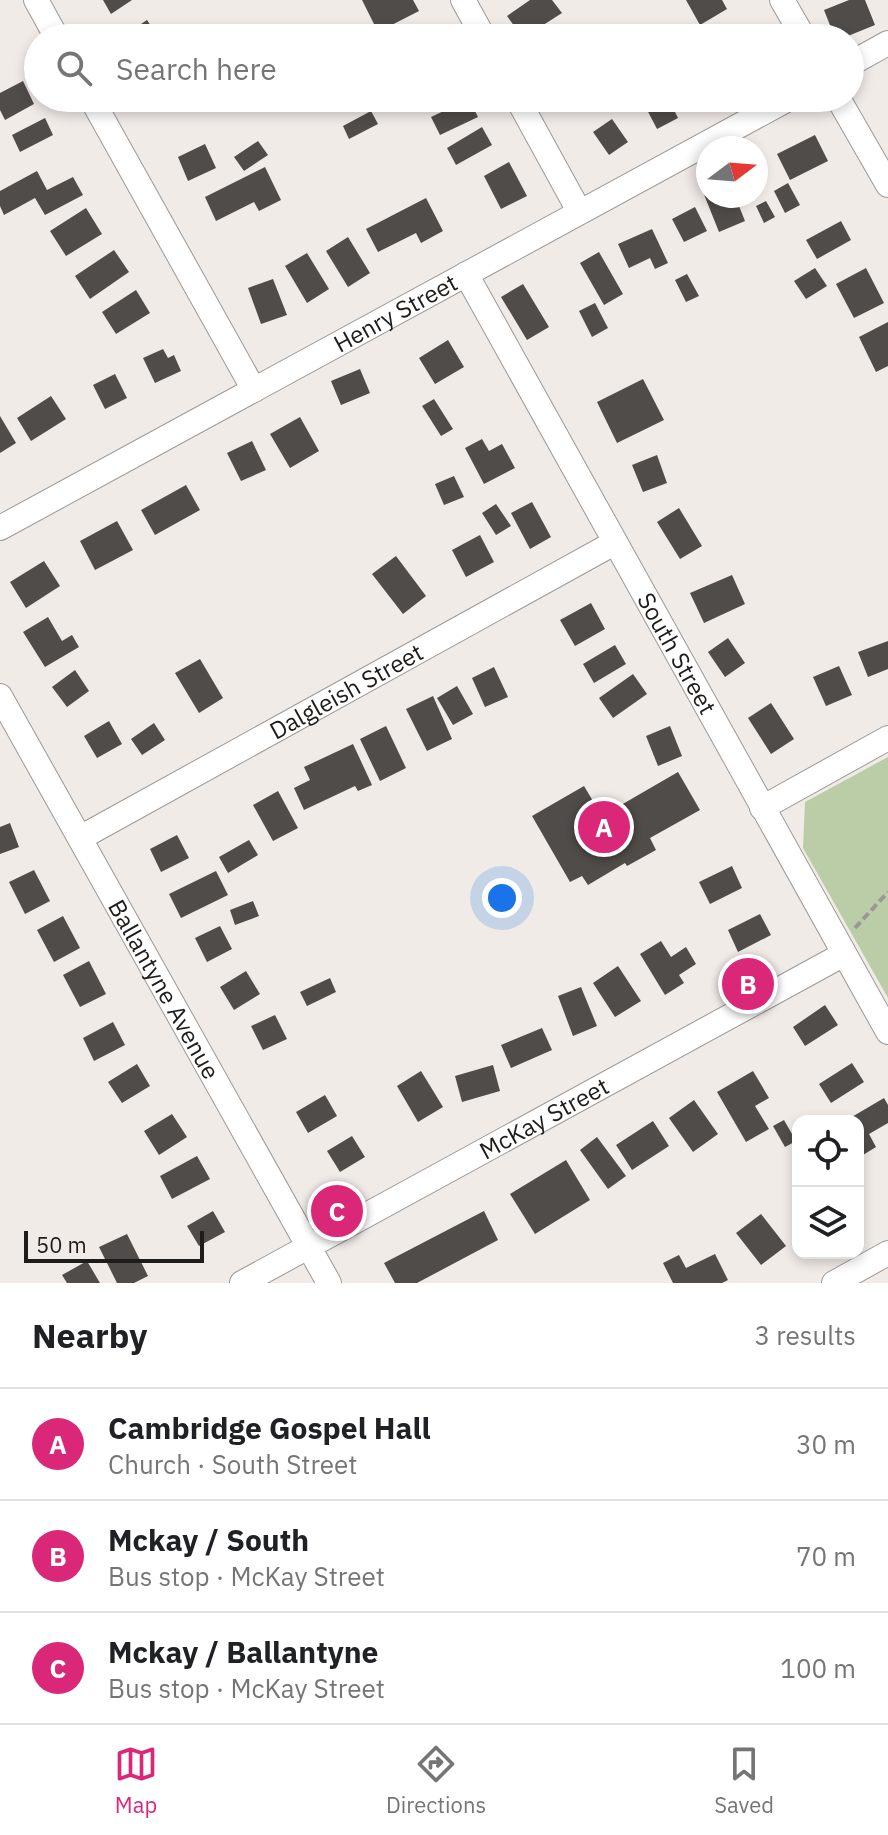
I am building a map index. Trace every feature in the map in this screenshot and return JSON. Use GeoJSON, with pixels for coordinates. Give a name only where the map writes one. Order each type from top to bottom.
{"type":"FeatureCollection","features":[{"type":"Feature","properties":{"kind":"street"},"geometry":{"type":"LineString","coordinates":[[36,0],[49,24]]}},
{"type":"Feature","properties":{"kind":"street"},"geometry":{"type":"LineString","coordinates":[[463,0],[476,24]]}},
{"type":"Feature","properties":{"kind":"street"},"geometry":{"type":"LineString","coordinates":[[782,0],[796,24]]}},
{"type":"Feature","properties":{"kind":"street"},"geometry":{"type":"LineString","coordinates":[[864,56],[888,43]]}},
{"type":"Feature","properties":{"kind":"street"},"geometry":{"type":"LineString","coordinates":[[99,112],[254,390]]}},
{"type":"Feature","properties":{"kind":"street"},"geometry":{"type":"LineString","coordinates":[[525,112],[579,211]]}},
{"type":"Feature","properties":{"kind":"street","name":"Henry Street"},"geometry":{"type":"LineString","coordinates":[[0,528],[764,112]]}},
{"type":"Feature","properties":{"kind":"street"},"geometry":{"type":"LineString","coordinates":[[846,112],[888,185]]}},
{"type":"Feature","properties":{"kind":"street","name":"South Street"},"geometry":{"type":"LineString","coordinates":[[466,274],[888,1032]]}},
{"type":"Feature","properties":{"kind":"street","name":"Dalgleish Street"},"geometry":{"type":"LineString","coordinates":[[80,838],[614,543]]}},
{"type":"Feature","properties":{"kind":"street","name":"Ballantyne Avenue"},"geometry":{"type":"LineString","coordinates":[[0,696],[329,1283]]}},
{"type":"Feature","properties":{"kind":"street"},"geometry":{"type":"LineString","coordinates":[[762,808],[888,738]]}},
{"type":"Feature","properties":{"kind":"street","name":"McKay Street"},"geometry":{"type":"LineString","coordinates":[[242,1283],[844,954]]}},
{"type":"Feature","properties":{"kind":"street"},"geometry":{"type":"LineString","coordinates":[[834,1283],[888,1253]]}},
{"type":"Feature","properties":{"kind":"path"},"geometry":{"type":"LineString","coordinates":[[844,954],[851,932],[888,892]]}},
{"type":"Feature","properties":{"kind":"green space"},"geometry":{"type":"Polygon","coordinates":[[[888,757],[888,998],[803,848],[805,802],[888,757]]]}},
{"type":"Feature","properties":{"kind":"building"},"geometry":{"type":"Polygon","coordinates":[[[103,0],[132,0],[111,14],[103,0]]]}},
{"type":"Feature","properties":{"kind":"building"},"geometry":{"type":"Polygon","coordinates":[[[362,0],[413,0],[419,11],[394,24],[374,24],[362,0]]]}},
{"type":"Feature","properties":{"kind":"building"},"geometry":{"type":"Polygon","coordinates":[[[530,0],[552,0],[562,13],[545,24],[513,24],[507,16],[530,0]]]}},
{"type":"Feature","properties":{"kind":"building"},"geometry":{"type":"Polygon","coordinates":[[[686,0],[722,0],[727,9],[699,24],[686,0]]]}},
{"type":"Feature","properties":{"kind":"building"},"geometry":{"type":"Polygon","coordinates":[[[849,0],[865,0],[875,25],[864,29],[864,24],[830,24],[824,10],[849,0]]]}},
{"type":"Feature","properties":{"kind":"building"},"geometry":{"type":"Polygon","coordinates":[[[23,81],[24,110],[5,120],[0,110],[0,93],[23,81]]]}},
{"type":"Feature","properties":{"kind":"building"},"geometry":{"type":"Polygon","coordinates":[[[369,112],[378,124],[349,139],[343,126],[369,112]]]}},
{"type":"Feature","properties":{"kind":"building"},"geometry":{"type":"Polygon","coordinates":[[[442,112],[476,112],[478,117],[440,135],[431,117],[442,112]]]}},
{"type":"Feature","properties":{"kind":"building"},"geometry":{"type":"Polygon","coordinates":[[[648,112],[675,112],[678,118],[657,129],[648,112]]]}},
{"type":"Feature","properties":{"kind":"building"},"geometry":{"type":"Polygon","coordinates":[[[45,118],[53,135],[20,152],[12,135],[45,118]]]}},
{"type":"Feature","properties":{"kind":"building"},"geometry":{"type":"Polygon","coordinates":[[[612,119],[628,142],[609,155],[593,132],[612,119]]]}},
{"type":"Feature","properties":{"kind":"building"},"geometry":{"type":"Polygon","coordinates":[[[482,127],[492,145],[456,165],[447,148],[482,127]]]}},
{"type":"Feature","properties":{"kind":"building"},"geometry":{"type":"Polygon","coordinates":[[[815,135],[828,161],[790,180],[777,154],[815,135]]]}},
{"type":"Feature","properties":{"kind":"building"},"geometry":{"type":"Polygon","coordinates":[[[258,141],[268,155],[244,171],[234,157],[258,141]]]}},
{"type":"Feature","properties":{"kind":"building"},"geometry":{"type":"Polygon","coordinates":[[[205,144],[216,168],[188,181],[178,157],[205,144]]]}},
{"type":"Feature","properties":{"kind":"building"},"geometry":{"type":"Polygon","coordinates":[[[509,162],[527,196],[501,209],[484,176],[509,162]]]}},
{"type":"Feature","properties":{"kind":"building"},"geometry":{"type":"Polygon","coordinates":[[[265,167],[281,200],[259,211],[254,202],[216,221],[205,197],[265,167]]]}},
{"type":"Feature","properties":{"kind":"building"},"geometry":{"type":"Polygon","coordinates":[[[37,171],[47,190],[73,177],[83,195],[45,215],[35,198],[4,215],[0,206],[0,191],[37,171]]]}},
{"type":"Feature","properties":{"kind":"building"},"geometry":{"type":"Polygon","coordinates":[[[788,183],[800,205],[785,213],[774,191],[788,183]]]}},
{"type":"Feature","properties":{"kind":"building"},"geometry":{"type":"Polygon","coordinates":[[[426,198],[443,231],[421,243],[416,233],[378,252],[366,229],[426,198]]]}},
{"type":"Feature","properties":{"kind":"building"},"geometry":{"type":"Polygon","coordinates":[[[768,205],[775,217],[764,223],[757,208],[768,208],[768,205]]]}},
{"type":"Feature","properties":{"kind":"building"},"geometry":{"type":"Polygon","coordinates":[[[695,207],[707,231],[684,242],[672,219],[695,207]]]}},
{"type":"Feature","properties":{"kind":"building"},"geometry":{"type":"Polygon","coordinates":[[[86,208],[102,234],[66,256],[50,231],[86,208]]]}},
{"type":"Feature","properties":{"kind":"building"},"geometry":{"type":"Polygon","coordinates":[[[709,208],[740,208],[745,221],[719,232],[709,208]]]}},
{"type":"Feature","properties":{"kind":"building"},"geometry":{"type":"Polygon","coordinates":[[[841,221],[851,240],[817,259],[806,240],[841,221]]]}},
{"type":"Feature","properties":{"kind":"building"},"geometry":{"type":"Polygon","coordinates":[[[652,229],[668,263],[655,269],[650,258],[629,268],[618,244],[652,229]]]}},
{"type":"Feature","properties":{"kind":"building"},"geometry":{"type":"Polygon","coordinates":[[[348,237],[370,273],[348,287],[326,251],[348,237]]]}},
{"type":"Feature","properties":{"kind":"building"},"geometry":{"type":"Polygon","coordinates":[[[114,250],[129,272],[90,299],[75,276],[114,250]]]}},
{"type":"Feature","properties":{"kind":"building"},"geometry":{"type":"Polygon","coordinates":[[[599,252],[623,294],[604,305],[580,263],[599,252]]]}},
{"type":"Feature","properties":{"kind":"building"},"geometry":{"type":"Polygon","coordinates":[[[307,253],[329,289],[307,303],[285,266],[307,253]]]}},
{"type":"Feature","properties":{"kind":"building"},"geometry":{"type":"Polygon","coordinates":[[[815,268],[827,286],[806,299],[794,281],[815,268]]]}},
{"type":"Feature","properties":{"kind":"building"},"geometry":{"type":"Polygon","coordinates":[[[866,268],[884,303],[854,318],[836,284],[866,268]]]}},
{"type":"Feature","properties":{"kind":"building"},"geometry":{"type":"Polygon","coordinates":[[[687,274],[699,296],[686,302],[675,280],[687,274]]]}},
{"type":"Feature","properties":{"kind":"building"},"geometry":{"type":"Polygon","coordinates":[[[273,279],[287,315],[261,324],[248,288],[273,279]]]}},
{"type":"Feature","properties":{"kind":"building"},"geometry":{"type":"Polygon","coordinates":[[[523,284],[549,327],[527,340],[501,297],[523,284]]]}},
{"type":"Feature","properties":{"kind":"building"},"geometry":{"type":"Polygon","coordinates":[[[136,290],[150,313],[116,334],[102,312],[136,290]]]}},
{"type":"Feature","properties":{"kind":"building"},"geometry":{"type":"Polygon","coordinates":[[[595,303],[608,328],[592,337],[579,311],[595,303]]]}},
{"type":"Feature","properties":{"kind":"building"},"geometry":{"type":"Polygon","coordinates":[[[888,322],[888,366],[876,372],[859,337],[888,322]]]}},
{"type":"Feature","properties":{"kind":"building"},"geometry":{"type":"Polygon","coordinates":[[[448,340],[464,367],[435,384],[419,358],[448,340]]]}},
{"type":"Feature","properties":{"kind":"building"},"geometry":{"type":"Polygon","coordinates":[[[163,349],[168,358],[174,355],[181,371],[155,383],[143,358],[163,349]]]}},
{"type":"Feature","properties":{"kind":"building"},"geometry":{"type":"Polygon","coordinates":[[[360,369],[370,393],[341,405],[331,381],[360,369]]]}},
{"type":"Feature","properties":{"kind":"building"},"geometry":{"type":"Polygon","coordinates":[[[115,374],[127,398],[105,409],[93,385],[115,374]]]}},
{"type":"Feature","properties":{"kind":"building"},"geometry":{"type":"Polygon","coordinates":[[[643,379],[664,420],[617,443],[597,402],[643,379]]]}},
{"type":"Feature","properties":{"kind":"building"},"geometry":{"type":"Polygon","coordinates":[[[51,396],[66,419],[31,441],[17,418],[51,396]]]}},
{"type":"Feature","properties":{"kind":"building"},"geometry":{"type":"Polygon","coordinates":[[[434,399],[453,429],[441,436],[422,406],[434,399]]]}},
{"type":"Feature","properties":{"kind":"building"},"geometry":{"type":"Polygon","coordinates":[[[0,416],[16,443],[0,453],[0,416]]]}},
{"type":"Feature","properties":{"kind":"building"},"geometry":{"type":"Polygon","coordinates":[[[300,417],[319,451],[290,468],[270,434],[300,417]]]}},
{"type":"Feature","properties":{"kind":"building"},"geometry":{"type":"Polygon","coordinates":[[[482,439],[489,451],[502,444],[515,468],[484,484],[465,448],[482,439]]]}},
{"type":"Feature","properties":{"kind":"building"},"geometry":{"type":"Polygon","coordinates":[[[252,441],[266,470],[241,481],[227,453],[252,441]]]}},
{"type":"Feature","properties":{"kind":"building"},"geometry":{"type":"Polygon","coordinates":[[[657,455],[667,483],[643,492],[632,465],[657,455]]]}},
{"type":"Feature","properties":{"kind":"building"},"geometry":{"type":"Polygon","coordinates":[[[454,476],[464,497],[444,505],[435,484],[454,476]]]}},
{"type":"Feature","properties":{"kind":"building"},"geometry":{"type":"Polygon","coordinates":[[[186,485],[200,510],[155,535],[141,510],[186,485]]]}},
{"type":"Feature","properties":{"kind":"building"},"geometry":{"type":"Polygon","coordinates":[[[532,502],[551,537],[530,549],[511,513],[532,502]]]}},
{"type":"Feature","properties":{"kind":"building"},"geometry":{"type":"Polygon","coordinates":[[[496,504],[511,526],[496,535],[482,513],[496,504]]]}},
{"type":"Feature","properties":{"kind":"building"},"geometry":{"type":"Polygon","coordinates":[[[679,508],[702,546],[680,559],[657,522],[679,508]]]}},
{"type":"Feature","properties":{"kind":"building"},"geometry":{"type":"Polygon","coordinates":[[[117,521],[133,550],[95,570],[80,541],[117,521]]]}},
{"type":"Feature","properties":{"kind":"building"},"geometry":{"type":"Polygon","coordinates":[[[480,535],[494,562],[466,577],[452,550],[480,535]]]}},
{"type":"Feature","properties":{"kind":"building"},"geometry":{"type":"Polygon","coordinates":[[[396,556],[426,596],[403,614],[372,574],[396,556]]]}},
{"type":"Feature","properties":{"kind":"building"},"geometry":{"type":"Polygon","coordinates":[[[44,561],[60,586],[26,608],[10,582],[44,561]]]}},
{"type":"Feature","properties":{"kind":"building"},"geometry":{"type":"Polygon","coordinates":[[[732,575],[745,604],[704,623],[690,593],[732,575]]]}},
{"type":"Feature","properties":{"kind":"building"},"geometry":{"type":"Polygon","coordinates":[[[591,603],[605,629],[575,646],[560,620],[591,603]]]}},
{"type":"Feature","properties":{"kind":"building"},"geometry":{"type":"Polygon","coordinates":[[[48,617],[62,641],[72,635],[79,647],[45,667],[23,632],[48,617]]]}},
{"type":"Feature","properties":{"kind":"building"},"geometry":{"type":"Polygon","coordinates":[[[728,638],[745,663],[725,677],[708,652],[728,638]]]}},
{"type":"Feature","properties":{"kind":"building"},"geometry":{"type":"Polygon","coordinates":[[[888,641],[888,669],[868,677],[858,652],[888,641]]]}},
{"type":"Feature","properties":{"kind":"building"},"geometry":{"type":"Polygon","coordinates":[[[615,645],[626,664],[594,683],[583,664],[615,645]]]}},
{"type":"Feature","properties":{"kind":"building"},"geometry":{"type":"Polygon","coordinates":[[[200,659],[223,698],[199,713],[175,673],[200,659]]]}},
{"type":"Feature","properties":{"kind":"building"},"geometry":{"type":"Polygon","coordinates":[[[839,666],[852,695],[826,706],[813,677],[839,666]]]}},
{"type":"Feature","properties":{"kind":"building"},"geometry":{"type":"Polygon","coordinates":[[[494,667],[508,697],[485,707],[472,678],[494,667]]]}},
{"type":"Feature","properties":{"kind":"building"},"geometry":{"type":"Polygon","coordinates":[[[75,670],[89,691],[67,707],[52,687],[75,670]]]}},
{"type":"Feature","properties":{"kind":"building"},"geometry":{"type":"Polygon","coordinates":[[[633,674],[647,694],[613,718],[599,698],[633,674]]]}},
{"type":"Feature","properties":{"kind":"building"},"geometry":{"type":"Polygon","coordinates":[[[457,686],[473,714],[453,725],[437,698],[457,686]]]}},
{"type":"Feature","properties":{"kind":"building"},"geometry":{"type":"Polygon","coordinates":[[[433,696],[452,739],[427,751],[406,709],[433,696]]]}},
{"type":"Feature","properties":{"kind":"building"},"geometry":{"type":"Polygon","coordinates":[[[771,703],[794,739],[771,754],[748,718],[771,703]]]}},
{"type":"Feature","properties":{"kind":"building"},"geometry":{"type":"Polygon","coordinates":[[[109,721],[122,744],[97,758],[84,736],[109,721]]]}},
{"type":"Feature","properties":{"kind":"building"},"geometry":{"type":"Polygon","coordinates":[[[154,723],[165,740],[142,755],[131,739],[154,723]]]}},
{"type":"Feature","properties":{"kind":"building"},"geometry":{"type":"Polygon","coordinates":[[[386,726],[406,768],[380,781],[360,739],[386,726]]]}},
{"type":"Feature","properties":{"kind":"building"},"geometry":{"type":"Polygon","coordinates":[[[670,726],[682,756],[658,766],[646,736],[670,726]]]}},
{"type":"Feature","properties":{"kind":"building"},"geometry":{"type":"Polygon","coordinates":[[[353,744],[372,785],[358,791],[355,786],[304,810],[294,788],[310,780],[304,767],[353,744]]]}},
{"type":"Feature","properties":{"kind":"building"},"geometry":{"type":"Polygon","coordinates":[[[678,772],[700,810],[650,838],[656,850],[627,866],[625,863],[588,885],[582,876],[570,882],[532,816],[584,786],[602,816],[678,772]]]}},
{"type":"Feature","properties":{"kind":"building"},"geometry":{"type":"Polygon","coordinates":[[[278,791],[298,828],[273,841],[253,805],[278,791]]]}},
{"type":"Feature","properties":{"kind":"building"},"geometry":{"type":"Polygon","coordinates":[[[10,823],[19,847],[0,854],[0,827],[10,823]]]}},
{"type":"Feature","properties":{"kind":"building"},"geometry":{"type":"Polygon","coordinates":[[[177,835],[189,858],[161,872],[150,849],[177,835]]]}},
{"type":"Feature","properties":{"kind":"building"},"geometry":{"type":"Polygon","coordinates":[[[249,840],[258,855],[228,873],[219,857],[249,840]]]}},
{"type":"Feature","properties":{"kind":"building"},"geometry":{"type":"Polygon","coordinates":[[[732,866],[742,888],[710,904],[699,882],[732,866]]]}},
{"type":"Feature","properties":{"kind":"building"},"geometry":{"type":"Polygon","coordinates":[[[34,870],[50,901],[25,914],[9,882],[34,870]]]}},
{"type":"Feature","properties":{"kind":"building"},"geometry":{"type":"Polygon","coordinates":[[[216,871],[228,895],[181,918],[169,894],[216,871]]]}},
{"type":"Feature","properties":{"kind":"building"},"geometry":{"type":"Polygon","coordinates":[[[253,901],[259,916],[235,925],[230,910],[253,901]]]}},
{"type":"Feature","properties":{"kind":"building"},"geometry":{"type":"Polygon","coordinates":[[[760,914],[771,935],[738,952],[728,930],[760,914]]]}},
{"type":"Feature","properties":{"kind":"building"},"geometry":{"type":"Polygon","coordinates":[[[63,916],[80,948],[54,962],[37,930],[63,916]]]}},
{"type":"Feature","properties":{"kind":"building"},"geometry":{"type":"Polygon","coordinates":[[[220,926],[232,949],[207,962],[195,938],[220,926]]]}},
{"type":"Feature","properties":{"kind":"building"},"geometry":{"type":"Polygon","coordinates":[[[661,941],[671,957],[686,947],[696,964],[679,975],[684,983],[665,995],[640,954],[661,941]]]}},
{"type":"Feature","properties":{"kind":"building"},"geometry":{"type":"Polygon","coordinates":[[[89,961],[106,994],[80,1007],[63,975],[89,961]]]}},
{"type":"Feature","properties":{"kind":"building"},"geometry":{"type":"Polygon","coordinates":[[[618,966],[641,1001],[615,1017],[593,983],[618,966]]]}},
{"type":"Feature","properties":{"kind":"building"},"geometry":{"type":"Polygon","coordinates":[[[246,971],[260,994],[234,1010],[220,987],[246,971]]]}},
{"type":"Feature","properties":{"kind":"building"},"geometry":{"type":"Polygon","coordinates":[[[330,978],[336,992],[307,1006],[300,992],[330,978]]]}},
{"type":"Feature","properties":{"kind":"building"},"geometry":{"type":"Polygon","coordinates":[[[581,987],[597,1026],[573,1036],[558,996],[581,987]]]}},
{"type":"Feature","properties":{"kind":"building"},"geometry":{"type":"Polygon","coordinates":[[[825,1005],[838,1025],[805,1046],[793,1027],[825,1005]]]}},
{"type":"Feature","properties":{"kind":"building"},"geometry":{"type":"Polygon","coordinates":[[[275,1015],[287,1039],[263,1050],[251,1026],[275,1015]]]}},
{"type":"Feature","properties":{"kind":"building"},"geometry":{"type":"Polygon","coordinates":[[[113,1022],[125,1045],[94,1061],[83,1038],[113,1022]]]}},
{"type":"Feature","properties":{"kind":"building"},"geometry":{"type":"Polygon","coordinates":[[[542,1028],[552,1050],[511,1068],[501,1045],[542,1028]]]}},
{"type":"Feature","properties":{"kind":"building"},"geometry":{"type":"Polygon","coordinates":[[[852,1063],[864,1082],[831,1103],[819,1084],[852,1063]]]}},
{"type":"Feature","properties":{"kind":"building"},"geometry":{"type":"Polygon","coordinates":[[[137,1064],[150,1086],[122,1103],[108,1082],[137,1064]]]}},
{"type":"Feature","properties":{"kind":"building"},"geometry":{"type":"Polygon","coordinates":[[[493,1065],[500,1091],[462,1102],[455,1076],[493,1065]]]}},
{"type":"Feature","properties":{"kind":"building"},"geometry":{"type":"Polygon","coordinates":[[[421,1071],[443,1107],[418,1122],[397,1086],[421,1071]]]}},
{"type":"Feature","properties":{"kind":"building"},"geometry":{"type":"Polygon","coordinates":[[[753,1071],[769,1098],[755,1106],[769,1129],[746,1142],[717,1092],[753,1071]]]}},
{"type":"Feature","properties":{"kind":"building"},"geometry":{"type":"Polygon","coordinates":[[[325,1095],[337,1116],[308,1133],[296,1112],[325,1095]]]}},
{"type":"Feature","properties":{"kind":"building"},"geometry":{"type":"Polygon","coordinates":[[[884,1098],[888,1105],[888,1123],[869,1134],[876,1147],[864,1154],[864,1115],[855,1115],[884,1098]]]}},
{"type":"Feature","properties":{"kind":"building"},"geometry":{"type":"Polygon","coordinates":[[[694,1100],[718,1134],[693,1152],[669,1118],[694,1100]]]}},
{"type":"Feature","properties":{"kind":"building"},"geometry":{"type":"Polygon","coordinates":[[[172,1114],[187,1137],[159,1155],[144,1131],[172,1114]]]}},
{"type":"Feature","properties":{"kind":"building"},"geometry":{"type":"Polygon","coordinates":[[[784,1120],[792,1134],[792,1143],[785,1147],[773,1126],[784,1120]]]}},
{"type":"Feature","properties":{"kind":"building"},"geometry":{"type":"Polygon","coordinates":[[[653,1121],[669,1146],[632,1170],[616,1145],[653,1121]]]}},
{"type":"Feature","properties":{"kind":"building"},"geometry":{"type":"Polygon","coordinates":[[[352,1136],[365,1157],[340,1172],[327,1151],[352,1136]]]}},
{"type":"Feature","properties":{"kind":"building"},"geometry":{"type":"Polygon","coordinates":[[[597,1137],[626,1176],[608,1189],[580,1150],[597,1137]]]}},
{"type":"Feature","properties":{"kind":"building"},"geometry":{"type":"Polygon","coordinates":[[[197,1156],[210,1179],[172,1199],[160,1176],[197,1156]]]}},
{"type":"Feature","properties":{"kind":"building"},"geometry":{"type":"Polygon","coordinates":[[[566,1160],[590,1200],[535,1234],[510,1194],[566,1160]]]}},
{"type":"Feature","properties":{"kind":"building"},"geometry":{"type":"Polygon","coordinates":[[[213,1211],[225,1232],[199,1246],[187,1226],[213,1211]]]}},
{"type":"Feature","properties":{"kind":"building"},"geometry":{"type":"Polygon","coordinates":[[[484,1211],[498,1240],[417,1283],[395,1283],[384,1263],[484,1211]]]}},
{"type":"Feature","properties":{"kind":"building"},"geometry":{"type":"Polygon","coordinates":[[[761,1214],[786,1246],[761,1265],[736,1233],[761,1214]]]}},
{"type":"Feature","properties":{"kind":"building"},"geometry":{"type":"Polygon","coordinates":[[[127,1234],[148,1276],[134,1283],[117,1283],[99,1247],[127,1234]]]}},
{"type":"Feature","properties":{"kind":"building"},"geometry":{"type":"Polygon","coordinates":[[[715,1254],[728,1280],[722,1283],[673,1283],[663,1263],[679,1255],[686,1268],[715,1254]]]}},
{"type":"Feature","properties":{"kind":"building"},"geometry":{"type":"Polygon","coordinates":[[[87,1261],[100,1283],[67,1283],[62,1275],[87,1261]]]}},
{"type":"Feature","properties":{"kind":"place","name":"Cambridge Gospel Hall"},"geometry":{"type":"Point","coordinates":[604,827]}},
{"type":"Feature","properties":{"kind":"place","name":"Mckay / South"},"geometry":{"type":"Point","coordinates":[748,984]}},
{"type":"Feature","properties":{"kind":"place","name":"Mckay / Ballantyne"},"geometry":{"type":"Point","coordinates":[337,1211]}}]}
